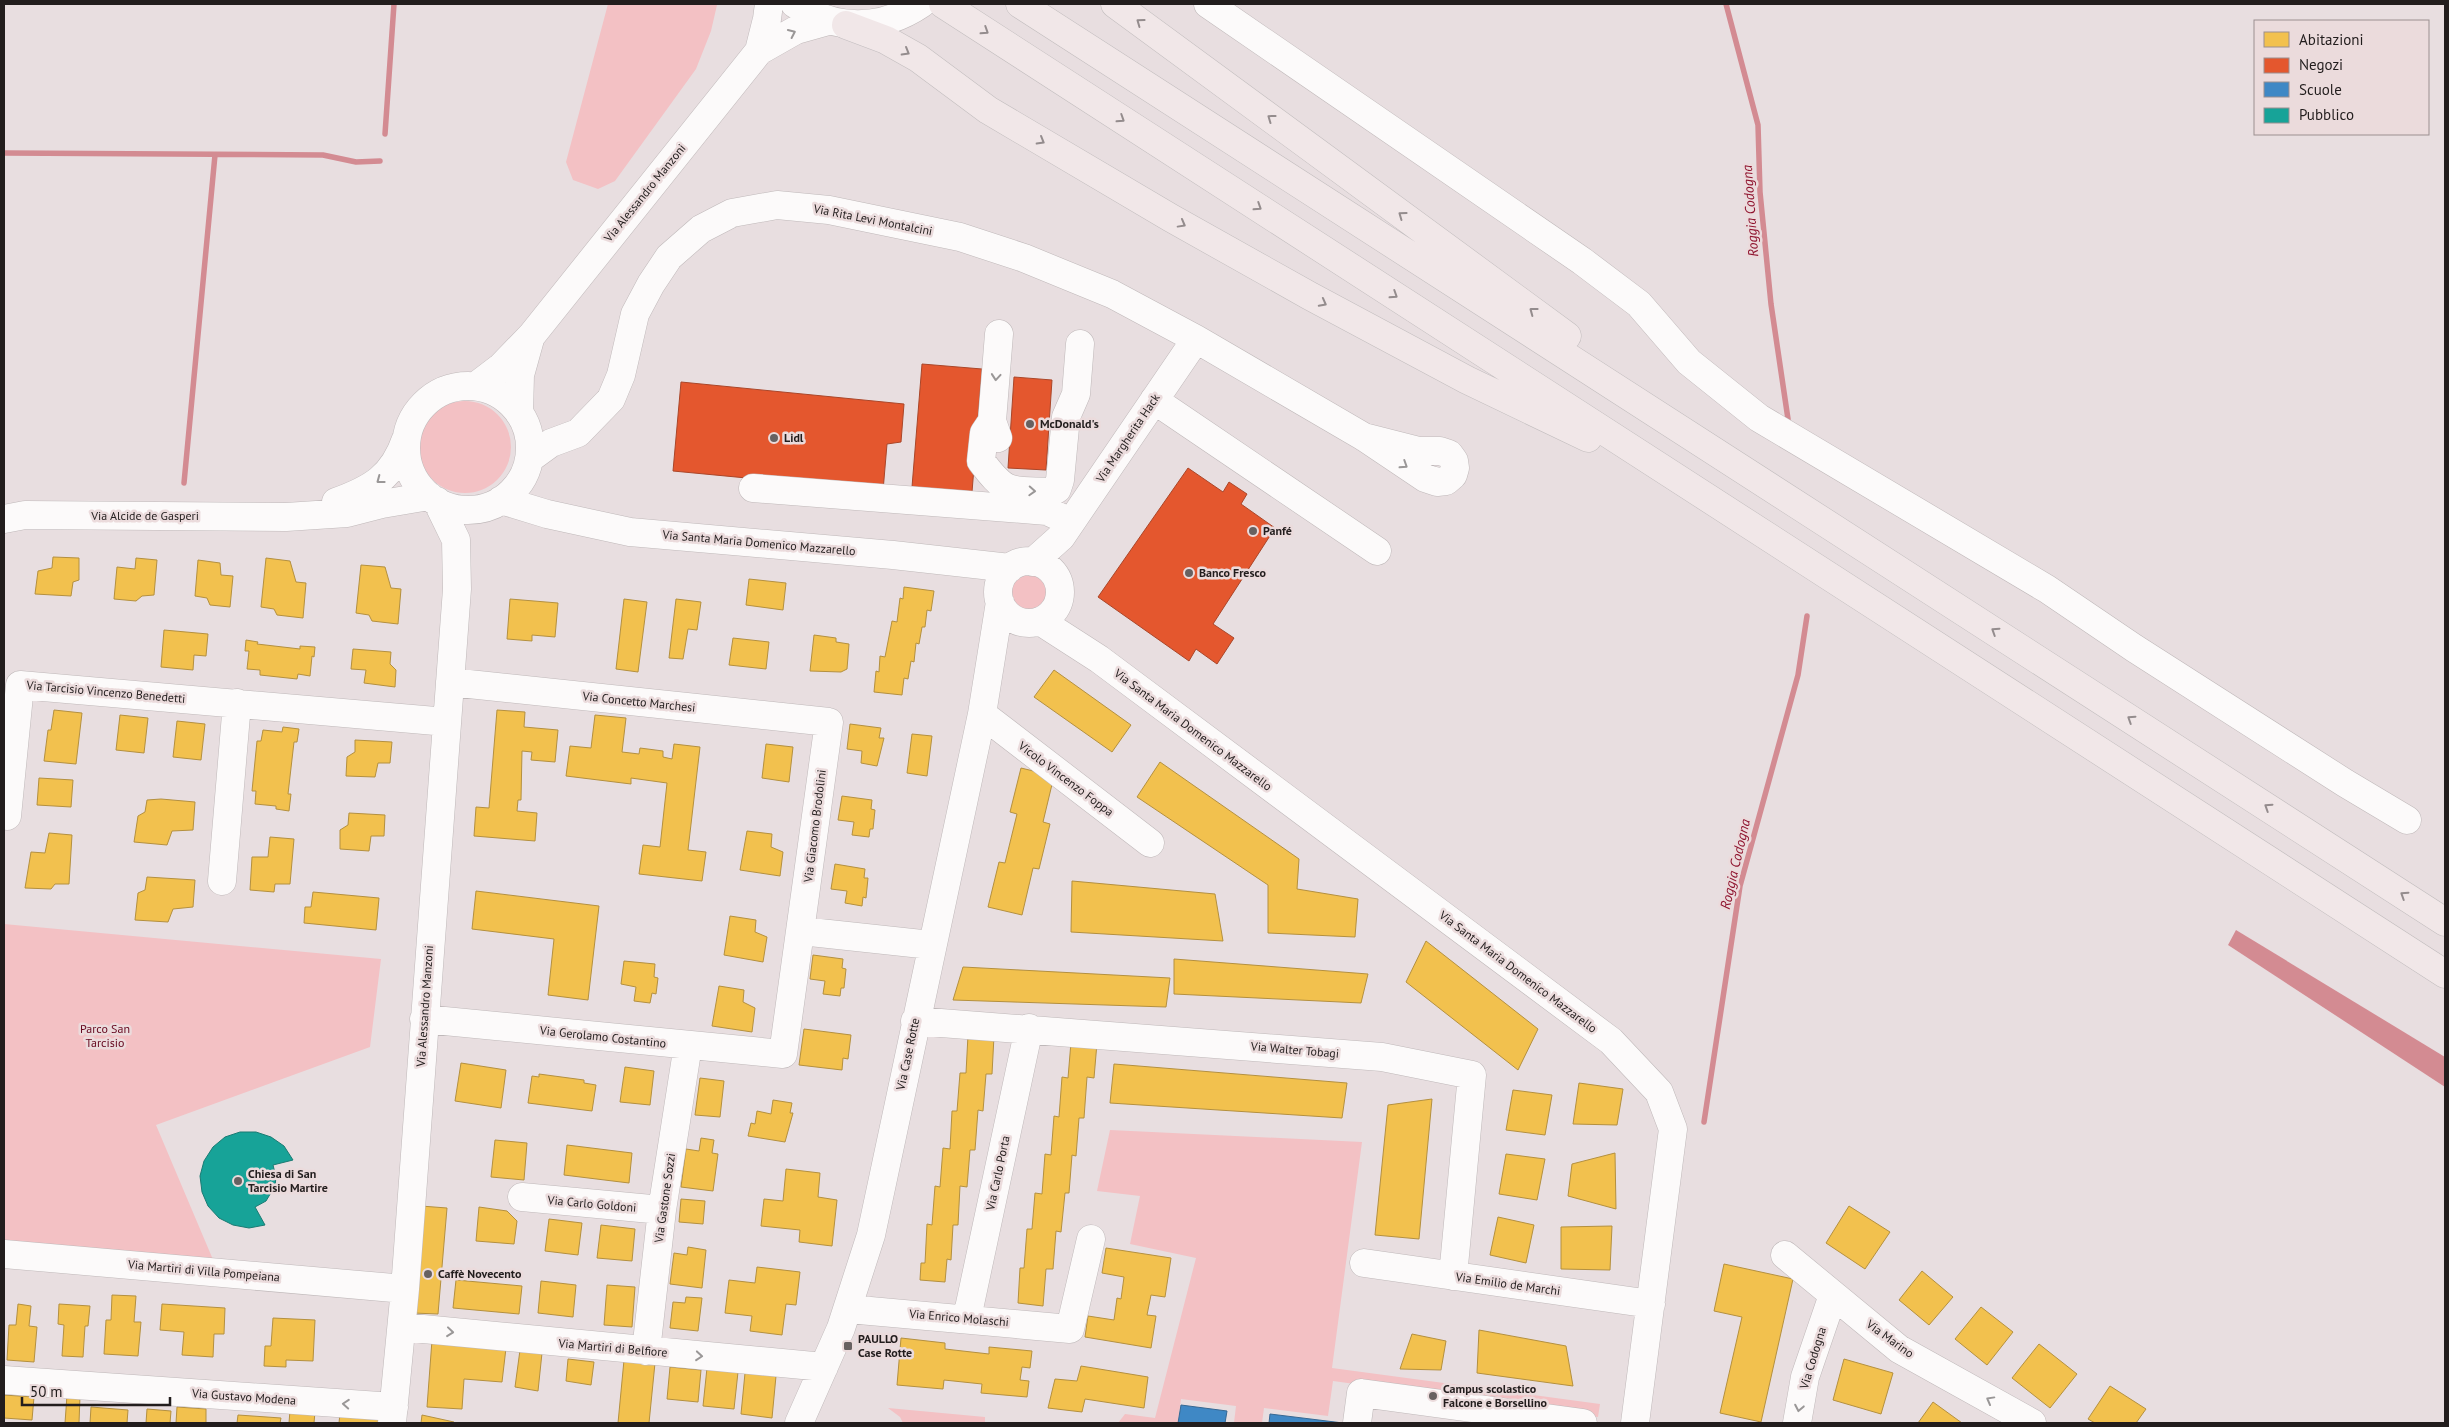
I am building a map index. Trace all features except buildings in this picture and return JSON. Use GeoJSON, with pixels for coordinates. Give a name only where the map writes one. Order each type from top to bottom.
{"type":"FeatureCollection","features":[{"type":"Feature","properties":{"kind":"highway"},"geometry":{"type":"LineString","coordinates":[[943,4],[2445,974]]}},
{"type":"Feature","properties":{"kind":"highway"},"geometry":{"type":"LineString","coordinates":[[1020,4],[2445,922]]}},
{"type":"Feature","properties":{"kind":"highway"},"geometry":{"type":"LineString","coordinates":[[1115,4],[1536,313],[1710,448]]}},
{"type":"Feature","properties":{"kind":"highway"},"geometry":{"type":"LineString","coordinates":[[837,23],[886,40],[918,58],[988,110],[1171,218],[1310,296],[1467,380],[1687,484]]}},
{"type":"Feature","properties":{"kind":"street","name":"Via Alessandro Manzoni"},"geometry":{"type":"LineString","coordinates":[[759,51],[769,4]]}},
{"type":"Feature","properties":{"kind":"street"},"geometry":{"type":"LineString","coordinates":[[795,4],[837,23]]}},
{"type":"Feature","properties":{"kind":"street","name":"Via Alessandro Manzoni"},"geometry":{"type":"LineString","coordinates":[[476,386],[501,367],[532,335],[759,51],[796,30],[837,23],[878,23],[894,18],[921,4]]}},
{"type":"Feature","properties":{"kind":"street"},"geometry":{"type":"LineString","coordinates":[[1208,4],[1582,261],[1639,304],[1689,362],[1759,418],[2047,589],[2143,654],[2345,783],[2407,820]]}},
{"type":"Feature","properties":{"kind":"street","name":"Via Rita Levi Montalcini"},"geometry":{"type":"LineString","coordinates":[[528,461],[550,443],[578,432],[611,399],[621,375],[635,314],[650,284],[669,257],[701,229],[732,213],[777,205],[830,210],[960,237],[1024,258],[1112,294],[1196,339],[1364,436]]}},
{"type":"Feature","properties":{"kind":"street"},"geometry":{"type":"LineString","coordinates":[[999,334],[992,421],[984,433],[981,461],[996,482],[1013,490],[1052,492],[1057,489],[1060,480],[1066,417],[1076,394],[1080,344]]}},
{"type":"Feature","properties":{"kind":"street","name":"Via Alessandro Manzoni"},"geometry":{"type":"LineString","coordinates":[[520,415],[520,375],[532,335]]}},
{"type":"Feature","properties":{"kind":"street","name":"Via Margherita Hack"},"geometry":{"type":"LineString","coordinates":[[1066,529],[1196,339]]}},
{"type":"Feature","properties":{"kind":"street"},"geometry":{"type":"LineString","coordinates":[[476,386],[502,396],[520,415],[529,437],[528,461],[518,484],[497,503],[464,510],[448,507],[433,499],[419,486],[410,472],[406,456],[406,439],[412,420],[428,399],[450,388],[476,386]]}},
{"type":"Feature","properties":{"kind":"street"},"geometry":{"type":"LineString","coordinates":[[1154,400],[1377,551]]}},
{"type":"Feature","properties":{"kind":"street"},"geometry":{"type":"LineString","coordinates":[[520,415],[559,424],[590,422]]}},
{"type":"Feature","properties":{"kind":"street","name":"Via Alcide de Gasperi"},"geometry":{"type":"LineString","coordinates":[[286,516],[347,498],[374,484],[386,475],[398,461],[406,439]]}},
{"type":"Feature","properties":{"kind":"street","name":"Via Santa Maria Domenico Mazzarello"},"geometry":{"type":"LineString","coordinates":[[528,461],[544,495],[578,520]]}},
{"type":"Feature","properties":{"kind":"street"},"geometry":{"type":"LineString","coordinates":[[753,488],[1047,512],[1066,529],[1039,576]]}},
{"type":"Feature","properties":{"kind":"street","name":"Via Alessandro Manzoni"},"geometry":{"type":"LineString","coordinates":[[393,1415],[405,1289],[457,589],[456,540],[433,499]]}},
{"type":"Feature","properties":{"kind":"street","name":"Via Alcide de Gasperi"},"geometry":{"type":"LineString","coordinates":[[4,519],[25,515],[286,516],[347,513],[382,504],[433,499]]}},
{"type":"Feature","properties":{"kind":"street","name":"Via Alessandro Manzoni"},"geometry":{"type":"LineString","coordinates":[[457,589],[473,533],[482,516],[497,503]]}},
{"type":"Feature","properties":{"kind":"street","name":"Via Santa Maria Domenico Mazzarello"},"geometry":{"type":"LineString","coordinates":[[497,503],[630,532],[893,555],[1039,576],[1099,659]]}},
{"type":"Feature","properties":{"kind":"street","name":"Via Santa Maria Domenico Mazzarello"},"geometry":{"type":"LineString","coordinates":[[941,561],[969,572],[999,601]]}},
{"type":"Feature","properties":{"kind":"street"},"geometry":{"type":"LineString","coordinates":[[1039,576],[1054,611],[1037,622],[1025,623],[1006,614],[999,601],[1000,582],[1039,576]]}},
{"type":"Feature","properties":{"kind":"street","name":"Via Case Rotte"},"geometry":{"type":"LineString","coordinates":[[799,1423],[848,1309],[871,1235],[931,945],[982,714],[999,601]]}},
{"type":"Feature","properties":{"kind":"street","name":"Via Santa Maria Domenico Mazzarello"},"geometry":{"type":"LineString","coordinates":[[1037,622],[1099,659],[1611,1042],[1659,1092],[1673,1129],[1635,1423]]}},
{"type":"Feature","properties":{"kind":"street","name":"Via Case Rotte"},"geometry":{"type":"LineString","coordinates":[[988,675],[1009,641],[1037,622]]}},
{"type":"Feature","properties":{"kind":"street","name":"Via Concetto Marchesi"},"geometry":{"type":"LineString","coordinates":[[450,682],[829,722]]}},
{"type":"Feature","properties":{"kind":"street","name":"Via Tarcisio Vincenzo Benedetti"},"geometry":{"type":"LineString","coordinates":[[4,815],[8,816],[20,685],[236,702],[447,722]]}},
{"type":"Feature","properties":{"kind":"street"},"geometry":{"type":"LineString","coordinates":[[222,881],[236,702]]}},
{"type":"Feature","properties":{"kind":"street","name":"Vicolo Vincenzo Foppa"},"geometry":{"type":"LineString","coordinates":[[982,714],[1150,843]]}},
{"type":"Feature","properties":{"kind":"street","name":"Via Giacomo Brodolini"},"geometry":{"type":"LineString","coordinates":[[783,1054],[829,722]]}},
{"type":"Feature","properties":{"kind":"street"},"geometry":{"type":"LineString","coordinates":[[801,930],[931,945]]}},
{"type":"Feature","properties":{"kind":"street","name":"Via Gerolamo Costantino"},"geometry":{"type":"LineString","coordinates":[[424,1019],[783,1054]]}},
{"type":"Feature","properties":{"kind":"street","name":"Via Walter Tobagi"},"geometry":{"type":"LineString","coordinates":[[915,1021],[1029,1028],[1382,1057],[1472,1076],[1453,1276]]}},
{"type":"Feature","properties":{"kind":"street","name":"Via Carlo Porta"},"geometry":{"type":"LineString","coordinates":[[967,1318],[1029,1028]]}},
{"type":"Feature","properties":{"kind":"street","name":"Via Gastone Sozzi"},"geometry":{"type":"LineString","coordinates":[[646,1351],[662,1210],[688,1045]]}},
{"type":"Feature","properties":{"kind":"street","name":"Via Carlo Goldoni"},"geometry":{"type":"LineString","coordinates":[[522,1197],[662,1210]]}},
{"type":"Feature","properties":{"kind":"street","name":"Via Enrico Molaschi"},"geometry":{"type":"LineString","coordinates":[[848,1309],[1070,1328],[1091,1239]]}},
{"type":"Feature","properties":{"kind":"street","name":"Via Martiri di Villa Pompeiana"},"geometry":{"type":"LineString","coordinates":[[4,1254],[405,1289]]}},
{"type":"Feature","properties":{"kind":"street","name":"Via Marino"},"geometry":{"type":"LineString","coordinates":[[1785,1255],[1899,1349],[2032,1423]]}},
{"type":"Feature","properties":{"kind":"street","name":"Via Emilio de Marchi"},"geometry":{"type":"LineString","coordinates":[[1364,1263],[1651,1304]]}},
{"type":"Feature","properties":{"kind":"street","name":"Via Codogna"},"geometry":{"type":"LineString","coordinates":[[1797,1423],[1805,1377],[1833,1295]]}},
{"type":"Feature","properties":{"kind":"street","name":"Via Martiri di Belfiore"},"geometry":{"type":"LineString","coordinates":[[402,1327],[824,1367]]}},
{"type":"Feature","properties":{"kind":"street","name":"Via Gustavo Modena"},"geometry":{"type":"LineString","coordinates":[[4,1380],[393,1415]]}},
{"type":"Feature","properties":{"kind":"street"},"geometry":{"type":"LineString","coordinates":[[1357,1423],[1361,1394],[1583,1423]]}},
{"type":"Feature","properties":{"kind":"green space"},"geometry":{"type":"Polygon","coordinates":[[[608,4],[717,5],[711,31],[696,69],[615,181],[598,189],[573,180],[566,162],[608,4]]]}},
{"type":"Feature","properties":{"kind":"green space"},"geometry":{"type":"Polygon","coordinates":[[[456,401],[474,401],[491,408],[504,421],[511,438],[511,456],[504,473],[491,486],[474,493],[456,493],[439,486],[426,473],[419,456],[419,438],[426,421],[439,408],[456,401]]]}},
{"type":"Feature","properties":{"kind":"green space"},"geometry":{"type":"Polygon","coordinates":[[[1030,573],[1037,576],[1043,582],[1046,593],[1045,601],[1037,610],[1030,613],[1022,613],[1015,610],[1007,601],[1006,589],[1009,582],[1018,574],[1030,573]]]}},
{"type":"Feature","properties":{"kind":"green space","name":"Parco San Tarcisio"},"geometry":{"type":"Polygon","coordinates":[[[4,924],[381,959],[370,1047],[156,1125],[214,1262],[4,1244],[4,924]]]}},
{"type":"Feature","properties":{"kind":"green space"},"geometry":{"type":"Polygon","coordinates":[[[1110,1130],[1362,1142],[1332,1368],[1600,1404],[1598,1417],[1333,1381],[1328,1416],[1264,1408],[1262,1423],[1234,1423],[1236,1406],[1181,1399],[1178,1423],[1118,1423],[1125,1414],[1155,1418],[1196,1258],[1130,1244],[1140,1196],[1097,1191],[1110,1130]]]}},
{"type":"Feature","properties":{"kind":"green space"},"geometry":{"type":"Polygon","coordinates":[[[888,1408],[985,1417],[985,1423],[903,1423],[900,1417],[888,1408]]]}},
{"type":"Feature","properties":{"kind":"shaded area"},"geometry":{"type":"Polygon","coordinates":[[[2236,930],[2445,1057],[2445,1087],[2228,945],[2236,930]]]}},
{"type":"Feature","properties":{"kind":"waterway"},"geometry":{"type":"LineString","coordinates":[[385,134],[394,4]]}},
{"type":"Feature","properties":{"kind":"waterway","name":"Roggia Codogna"},"geometry":{"type":"LineString","coordinates":[[1726,4],[1758,125],[1760,192],[1771,304],[1788,419]]}},
{"type":"Feature","properties":{"kind":"waterway"},"geometry":{"type":"LineString","coordinates":[[4,153],[323,155],[356,162],[380,161]]}},
{"type":"Feature","properties":{"kind":"waterway"},"geometry":{"type":"LineString","coordinates":[[184,483],[215,155]]}},
{"type":"Feature","properties":{"kind":"waterway","name":"Roggia Codogna"},"geometry":{"type":"LineString","coordinates":[[1704,1122],[1740,886],[1798,675],[1807,616]]}},
{"type":"Feature","properties":{"kind":"place","name":"McDonald's"},"geometry":{"type":"Point","coordinates":[1030,424]}},
{"type":"Feature","properties":{"kind":"place","name":"Lidl"},"geometry":{"type":"Point","coordinates":[774,438]}},
{"type":"Feature","properties":{"kind":"place","name":"Panfé"},"geometry":{"type":"Point","coordinates":[1253,531]}},
{"type":"Feature","properties":{"kind":"place","name":"Banco Fresco"},"geometry":{"type":"Point","coordinates":[1189,573]}},
{"type":"Feature","properties":{"kind":"place","name":"Chiesa di San Tarcisio Martire"},"geometry":{"type":"Point","coordinates":[238,1181]}},
{"type":"Feature","properties":{"kind":"place","name":"Caffè Novecento"},"geometry":{"type":"Point","coordinates":[428,1274]}},
{"type":"Feature","properties":{"kind":"place","name":"PAULLO Case Rotte"},"geometry":{"type":"Point","coordinates":[848,1346]}},
{"type":"Feature","properties":{"kind":"place","name":"Campus scolastico Falcone e Borsellino"},"geometry":{"type":"Point","coordinates":[1433,1396]}}]}
